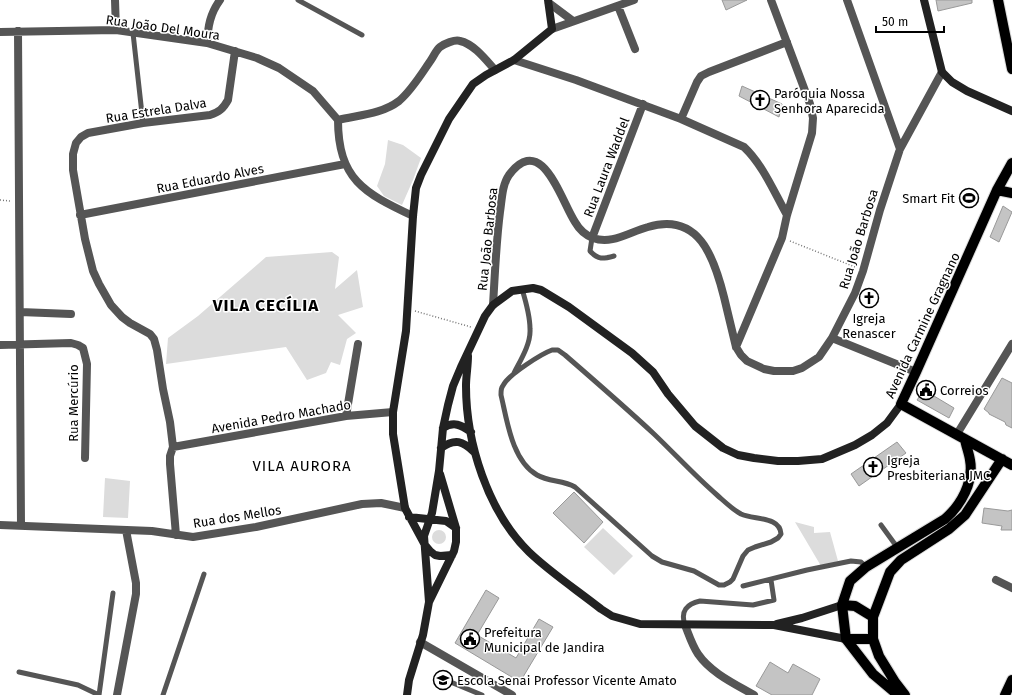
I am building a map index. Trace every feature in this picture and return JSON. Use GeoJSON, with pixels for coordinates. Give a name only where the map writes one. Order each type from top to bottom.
{"type":"FeatureCollection","features":[{"type":"Feature","properties":{"kind":"main road"},"geometry":{"type":"LineString","coordinates":[[998,0],[1012,69]]}},
{"type":"Feature","properties":{"kind":"main road","name":"Avenida Carmine Gragnano"},"geometry":{"type":"LineString","coordinates":[[901,404],[997,190],[1012,166]]}},
{"type":"Feature","properties":{"kind":"main road"},"geometry":{"type":"LineString","coordinates":[[997,190],[1012,193]]}},
{"type":"Feature","properties":{"kind":"main road"},"geometry":{"type":"LineString","coordinates":[[901,404],[1012,465]]}},
{"type":"Feature","properties":{"kind":"main road"},"geometry":{"type":"LineString","coordinates":[[898,695],[873,674],[846,639],[842,605],[850,581],[866,567],[945,518],[953,512],[959,504],[965,494],[970,472],[970,461],[961,437]]}},
{"type":"Feature","properties":{"kind":"main road"},"geometry":{"type":"LineString","coordinates":[[905,695],[878,656],[873,639],[873,617],[890,572],[901,560],[949,529],[965,515],[1002,460]]}},
{"type":"Feature","properties":{"kind":"main road"},"geometry":{"type":"LineString","coordinates":[[842,605],[855,606],[873,617]]}},
{"type":"Feature","properties":{"kind":"main road"},"geometry":{"type":"LineString","coordinates":[[846,639],[873,639]]}},
{"type":"Feature","properties":{"kind":"main road"},"geometry":{"type":"LineString","coordinates":[[1005,695],[1012,680]]}},
{"type":"Feature","properties":{"kind":"street"},"geometry":{"type":"LineString","coordinates":[[207,43],[210,18],[213,10],[220,0]]}},
{"type":"Feature","properties":{"kind":"street"},"geometry":{"type":"LineString","coordinates":[[452,554],[445,556],[435,555],[425,545],[409,517],[405,508],[395,450],[393,412],[403,354],[408,309],[412,216],[416,188],[449,119],[473,84],[514,60],[552,29],[634,0]]}},
{"type":"Feature","properties":{"kind":"street"},"geometry":{"type":"LineString","coordinates":[[736,347],[782,238],[787,215],[812,133],[813,118],[810,104],[771,0]]}},
{"type":"Feature","properties":{"kind":"street"},"geometry":{"type":"LineString","coordinates":[[847,0],[900,149]]}},
{"type":"Feature","properties":{"kind":"street"},"geometry":{"type":"LineString","coordinates":[[924,0],[942,72],[952,82],[967,91],[1012,111]]}},
{"type":"Feature","properties":{"kind":"street"},"geometry":{"type":"LineString","coordinates":[[116,30],[117,1]]}},
{"type":"Feature","properties":{"kind":"street"},"geometry":{"type":"LineString","coordinates":[[548,1],[572,21]]}},
{"type":"Feature","properties":{"kind":"street"},"geometry":{"type":"LineString","coordinates":[[548,1],[552,29]]}},
{"type":"Feature","properties":{"kind":"street"},"geometry":{"type":"LineString","coordinates":[[618,6],[635,49]]}},
{"type":"Feature","properties":{"kind":"street","name":"Rua João Del Moura"},"geometry":{"type":"LineString","coordinates":[[0,32],[116,30],[207,43],[257,58],[279,68],[313,91],[338,120]]}},
{"type":"Feature","properties":{"kind":"street"},"geometry":{"type":"LineString","coordinates":[[18,31],[21,525]]}},
{"type":"Feature","properties":{"kind":"street"},"geometry":{"type":"LineString","coordinates":[[412,216],[379,199],[359,185],[345,164],[338,138],[338,120],[381,111],[401,100],[440,47],[450,42],[459,40],[466,43],[482,56],[495,70]]}},
{"type":"Feature","properties":{"kind":"street"},"geometry":{"type":"LineString","coordinates":[[681,118],[702,76],[787,42]]}},
{"type":"Feature","properties":{"kind":"street","name":"Rua Estrela Dalva"},"geometry":{"type":"LineString","coordinates":[[80,215],[73,170],[73,154],[76,143],[81,137],[88,134],[143,123],[210,115],[219,112],[228,100],[235,51]]}},
{"type":"Feature","properties":{"kind":"street"},"geometry":{"type":"LineString","coordinates":[[514,60],[576,80],[681,118],[744,147],[762,169],[787,215]]}},
{"type":"Feature","properties":{"kind":"street","name":"Rua João Barbosa"},"geometry":{"type":"LineString","coordinates":[[493,305],[496,244],[504,183],[510,174],[522,162],[530,160],[538,161],[544,166],[549,174],[575,223],[582,232],[592,238],[613,240],[647,227],[665,223],[677,224],[687,228],[696,235],[710,255],[717,270],[736,347],[740,355],[755,365],[774,371],[793,371],[802,368],[815,360],[832,338],[855,294],[900,149],[942,72]]}},
{"type":"Feature","properties":{"kind":"street","name":"Rua Laura Waddel"},"geometry":{"type":"LineString","coordinates":[[592,238],[643,104]]}},
{"type":"Feature","properties":{"kind":"street","name":"Rua Eduardo Alves"},"geometry":{"type":"LineString","coordinates":[[80,215],[345,164]]}},
{"type":"Feature","properties":{"kind":"street"},"geometry":{"type":"LineString","coordinates":[[80,215],[93,271],[111,305],[122,317],[150,334],[154,339],[170,422],[173,448],[170,456],[170,464],[176,535]]}},
{"type":"Feature","properties":{"kind":"street","name":"Avenida Carmine Gragnano"},"geometry":{"type":"LineString","coordinates":[[407,695],[409,680],[423,635],[429,602],[424,536],[431,519],[439,471],[443,428],[453,386],[478,329],[493,305],[512,291],[533,288],[551,295],[632,353],[653,372],[668,394],[695,426],[723,448],[738,455],[778,461],[798,461],[822,458],[855,445],[872,435],[887,423],[901,404]]}},
{"type":"Feature","properties":{"kind":"street"},"geometry":{"type":"LineString","coordinates":[[20,312],[72,314]]}},
{"type":"Feature","properties":{"kind":"street"},"geometry":{"type":"LineString","coordinates":[[832,338],[916,372]]}},
{"type":"Feature","properties":{"kind":"street","name":"Rua Mercúrio"},"geometry":{"type":"LineString","coordinates":[[20,345],[71,343],[83,348],[87,364],[85,458]]}},
{"type":"Feature","properties":{"kind":"street"},"geometry":{"type":"LineString","coordinates":[[346,416],[358,344]]}},
{"type":"Feature","properties":{"kind":"street"},"geometry":{"type":"LineString","coordinates":[[961,437],[1012,344]]}},
{"type":"Feature","properties":{"kind":"street"},"geometry":{"type":"LineString","coordinates":[[0,345],[20,345]]}},
{"type":"Feature","properties":{"kind":"street"},"geometry":{"type":"LineString","coordinates":[[468,353],[466,400],[474,452],[487,489],[497,510],[529,552],[601,609],[612,616],[640,624],[774,625],[846,639]]}},
{"type":"Feature","properties":{"kind":"street","name":"Avenida Pedro Machado"},"geometry":{"type":"LineString","coordinates":[[173,448],[346,416],[393,412]]}},
{"type":"Feature","properties":{"kind":"street"},"geometry":{"type":"LineString","coordinates":[[443,428],[450,424],[456,424],[471,432]]}},
{"type":"Feature","properties":{"kind":"street"},"geometry":{"type":"LineString","coordinates":[[441,448],[451,442],[456,441],[467,446],[474,452]]}},
{"type":"Feature","properties":{"kind":"street","name":"Avenida Carmine Gragnano"},"geometry":{"type":"LineString","coordinates":[[429,602],[452,554],[456,542],[456,528],[439,471]]}},
{"type":"Feature","properties":{"kind":"street","name":"Rua dos Mellos"},"geometry":{"type":"LineString","coordinates":[[0,525],[152,531],[193,537],[214,535],[256,527],[362,504],[381,503],[405,508]]}},
{"type":"Feature","properties":{"kind":"street"},"geometry":{"type":"LineString","coordinates":[[409,517],[446,521],[456,528]]}},
{"type":"Feature","properties":{"kind":"street"},"geometry":{"type":"LineString","coordinates":[[117,695],[136,594],[136,583],[126,530]]}},
{"type":"Feature","properties":{"kind":"street"},"geometry":{"type":"LineString","coordinates":[[996,580],[1012,588]]}},
{"type":"Feature","properties":{"kind":"street"},"geometry":{"type":"LineString","coordinates":[[774,625],[842,605]]}},
{"type":"Feature","properties":{"kind":"street"},"geometry":{"type":"LineString","coordinates":[[685,625],[699,655],[709,666],[754,695]]}},
{"type":"Feature","properties":{"kind":"street"},"geometry":{"type":"LineString","coordinates":[[420,642],[512,695]]}},
{"type":"Feature","properties":{"kind":"street","name":"Avenida Carmine Gragnano"},"geometry":{"type":"LineString","coordinates":[[400,695],[409,680]]}},
{"type":"Feature","properties":{"kind":"lane"},"geometry":{"type":"LineString","coordinates":[[298,0],[362,35]]}},
{"type":"Feature","properties":{"kind":"lane"},"geometry":{"type":"LineString","coordinates":[[133,33],[143,123]]}},
{"type":"Feature","properties":{"kind":"lane"},"geometry":{"type":"LineString","coordinates":[[592,238],[590,251],[595,256],[604,259],[614,256]]}},
{"type":"Feature","properties":{"kind":"lane"},"geometry":{"type":"LineString","coordinates":[[512,376],[545,353],[552,350],[558,350],[654,434],[735,510],[743,515],[772,521],[781,529],[781,534],[778,538],[771,542],[748,550],[743,556],[730,582],[724,585],[719,584],[694,571],[662,562],[652,556],[575,487],[567,483],[536,475],[529,469],[515,449],[500,395],[501,389],[505,382],[512,376],[520,361],[527,344],[530,331],[528,311],[522,289]]}},
{"type":"Feature","properties":{"kind":"lane"},"geometry":{"type":"LineString","coordinates":[[881,525],[897,547]]}},
{"type":"Feature","properties":{"kind":"lane"},"geometry":{"type":"LineString","coordinates":[[743,586],[851,561],[861,562],[866,567]]}},
{"type":"Feature","properties":{"kind":"lane"},"geometry":{"type":"LineString","coordinates":[[163,695],[204,574]]}},
{"type":"Feature","properties":{"kind":"lane"},"geometry":{"type":"LineString","coordinates":[[685,625],[683,617],[684,612],[686,607],[692,602],[700,601],[753,605],[774,600],[770,580]]}},
{"type":"Feature","properties":{"kind":"lane"},"geometry":{"type":"LineString","coordinates":[[19,672],[78,685],[99,695],[113,593]]}},
{"type":"Feature","properties":{"kind":"lane"},"geometry":{"type":"LineString","coordinates":[[453,683],[482,695]]}},
{"type":"Feature","properties":{"kind":"path"},"geometry":{"type":"LineString","coordinates":[[782,238],[863,270]]}},
{"type":"Feature","properties":{"kind":"path"},"geometry":{"type":"LineString","coordinates":[[408,309],[478,329]]}},
{"type":"Feature","properties":{"kind":"shaded area"},"geometry":{"type":"Polygon","coordinates":[[[388,140],[403,145],[421,158],[402,205],[384,196],[377,186],[385,164],[388,140]]]}},
{"type":"Feature","properties":{"kind":"shaded area"},"geometry":{"type":"Polygon","coordinates":[[[332,252],[339,257],[335,289],[357,270],[363,307],[338,315],[356,333],[347,339],[340,365],[331,362],[326,373],[307,380],[286,347],[166,364],[168,338],[198,316],[266,257],[332,252]]]}},
{"type":"Feature","properties":{"kind":"shaded area"},"geometry":{"type":"Polygon","coordinates":[[[105,478],[130,481],[128,518],[103,517],[105,478]]]}},
{"type":"Feature","properties":{"kind":"shaded area"},"geometry":{"type":"Polygon","coordinates":[[[795,522],[814,527],[814,533],[830,532],[838,561],[821,566],[795,522]]]}},
{"type":"Feature","properties":{"kind":"shaded area"},"geometry":{"type":"Polygon","coordinates":[[[603,528],[633,556],[614,575],[584,547],[603,528]]]}},
{"type":"Feature","properties":{"kind":"shaded area"},"geometry":{"type":"Polygon","coordinates":[[[436,530],[442,530],[446,534],[446,540],[442,544],[436,544],[432,540],[432,534],[436,530]]]}},
{"type":"Feature","properties":{"kind":"building"},"geometry":{"type":"Polygon","coordinates":[[[722,0],[747,0],[726,10],[722,0]]]}},
{"type":"Feature","properties":{"kind":"building"},"geometry":{"type":"Polygon","coordinates":[[[936,0],[972,0],[972,3],[938,11],[936,0]]]}},
{"type":"Feature","properties":{"kind":"building","name":"Paróquia Nossa Senhora Aparecida"},"geometry":{"type":"Polygon","coordinates":[[[742,86],[782,104],[779,117],[739,96],[742,86]]]}},
{"type":"Feature","properties":{"kind":"building"},"geometry":{"type":"Polygon","coordinates":[[[1003,206],[1012,212],[999,242],[990,237],[1003,206]]]}},
{"type":"Feature","properties":{"kind":"building"},"geometry":{"type":"Polygon","coordinates":[[[1002,378],[1012,383],[1012,428],[1006,425],[1005,422],[989,414],[984,409],[1002,378]]]}},
{"type":"Feature","properties":{"kind":"building"},"geometry":{"type":"Polygon","coordinates":[[[924,390],[954,408],[949,418],[917,400],[924,390]]]}},
{"type":"Feature","properties":{"kind":"building","name":"Igreja Presbiteriana JMC"},"geometry":{"type":"Polygon","coordinates":[[[897,442],[906,453],[859,486],[851,474],[897,442]]]}},
{"type":"Feature","properties":{"kind":"building"},"geometry":{"type":"Polygon","coordinates":[[[574,492],[603,522],[584,543],[553,513],[574,492]]]}},
{"type":"Feature","properties":{"kind":"building"},"geometry":{"type":"Polygon","coordinates":[[[984,508],[1008,511],[1012,510],[1012,530],[1001,530],[1002,526],[982,523],[984,508]]]}},
{"type":"Feature","properties":{"kind":"building","name":"Prefeitura Municipal de Jandira"},"geometry":{"type":"Polygon","coordinates":[[[486,590],[499,598],[477,635],[516,658],[539,619],[553,627],[520,682],[455,643],[486,590]]]}},
{"type":"Feature","properties":{"kind":"building"},"geometry":{"type":"Polygon","coordinates":[[[770,662],[788,673],[793,664],[820,679],[812,695],[772,695],[756,686],[770,662]]]}},
{"type":"Feature","properties":{"kind":"place","name":"Paróquia Nossa Senhora Aparecida"},"geometry":{"type":"Point","coordinates":[760,100]}},
{"type":"Feature","properties":{"kind":"place","name":"Smart Fit"},"geometry":{"type":"Point","coordinates":[969,198]}},
{"type":"Feature","properties":{"kind":"place","name":"Igreja Renascer"},"geometry":{"type":"Point","coordinates":[869,298]}},
{"type":"Feature","properties":{"kind":"place","name":"Correios"},"geometry":{"type":"Point","coordinates":[926,390]}},
{"type":"Feature","properties":{"kind":"place","name":"Igreja Presbiteriana JMC"},"geometry":{"type":"Point","coordinates":[873,467]}},
{"type":"Feature","properties":{"kind":"place","name":"Prefeitura Municipal de Jandira"},"geometry":{"type":"Point","coordinates":[470,639]}},
{"type":"Feature","properties":{"kind":"place","name":"Escola Senai Professor Vicente Amato"},"geometry":{"type":"Point","coordinates":[443,680]}},
{"type":"Feature","properties":{"kind":"district","name":"VILA CECÍLIA"},"geometry":{"type":"Point","coordinates":[266,305]}},
{"type":"Feature","properties":{"kind":"district","name":"VILA AURORA"},"geometry":{"type":"Point","coordinates":[302,466]}}]}
